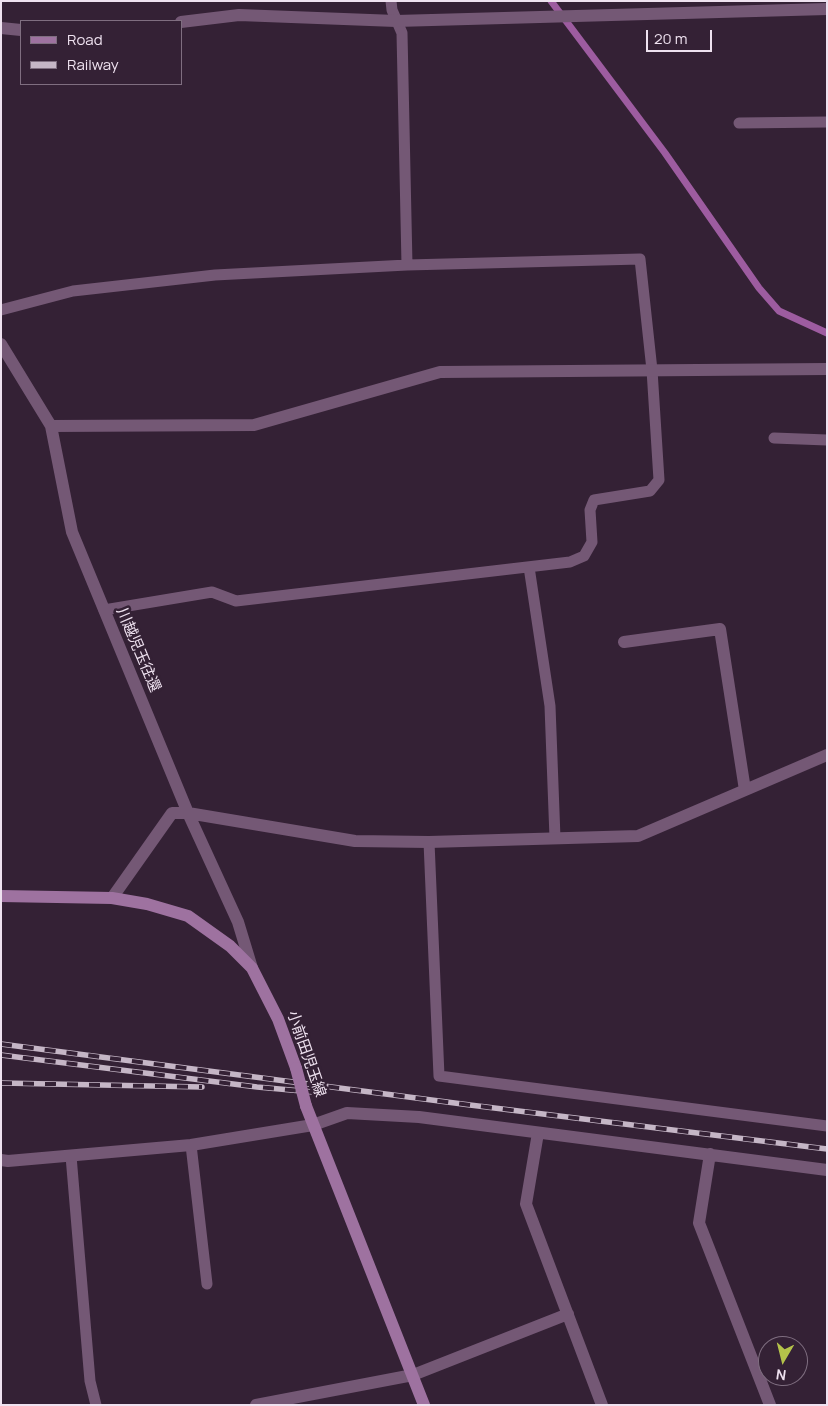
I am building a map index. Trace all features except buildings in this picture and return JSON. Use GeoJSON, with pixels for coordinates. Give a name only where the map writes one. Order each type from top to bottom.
{"type":"FeatureCollection","features":[{"type":"Feature","properties":{"kind":"main road","name":"小前田児玉線"},"geometry":{"type":"LineString","coordinates":[[1,896],[112,898],[147,904],[188,916],[230,946],[252,968],[278,1019],[296,1068],[313,1125],[424,1405]]}},
{"type":"Feature","properties":{"kind":"street"},"geometry":{"type":"LineString","coordinates":[[182,22],[239,16],[396,21],[827,9]]}},
{"type":"Feature","properties":{"kind":"street"},"geometry":{"type":"LineString","coordinates":[[1,28],[20,30]]}},
{"type":"Feature","properties":{"kind":"street","name":"川越児玉往還"},"geometry":{"type":"LineString","coordinates":[[1,344],[51,426],[72,532],[188,813],[238,922],[252,968]]}},
{"type":"Feature","properties":{"kind":"street"},"geometry":{"type":"LineString","coordinates":[[51,426],[254,425],[440,372],[827,369]]}},
{"type":"Feature","properties":{"kind":"street"},"geometry":{"type":"LineString","coordinates":[[624,642],[720,629],[745,790]]}},
{"type":"Feature","properties":{"kind":"street"},"geometry":{"type":"LineString","coordinates":[[112,898],[172,812],[188,813],[355,841],[429,842],[638,836],[827,754]]}},
{"type":"Feature","properties":{"kind":"street"},"geometry":{"type":"LineString","coordinates":[[1,1160],[8,1161],[191,1145],[313,1125],[347,1113],[419,1117],[827,1170]]}},
{"type":"Feature","properties":{"kind":"street"},"geometry":{"type":"LineString","coordinates":[[538,1133],[526,1204],[602,1405]]}},
{"type":"Feature","properties":{"kind":"street"},"geometry":{"type":"LineString","coordinates":[[710,1154],[699,1223],[770,1405]]}},
{"type":"Feature","properties":{"kind":"street"},"geometry":{"type":"LineString","coordinates":[[256,1405],[413,1375],[568,1314]]}},
{"type":"Feature","properties":{"kind":"lane"},"geometry":{"type":"LineString","coordinates":[[391,1],[392,10],[402,33],[407,265]]}},
{"type":"Feature","properties":{"kind":"lane"},"geometry":{"type":"LineString","coordinates":[[739,123],[827,122]]}},
{"type":"Feature","properties":{"kind":"lane"},"geometry":{"type":"LineString","coordinates":[[1,310],[72,291],[215,275],[407,265],[640,259],[652,370],[659,480],[650,491],[594,500],[590,510],[592,542],[584,556],[570,562],[236,601],[212,592],[104,610]]}},
{"type":"Feature","properties":{"kind":"lane"},"geometry":{"type":"LineString","coordinates":[[774,438],[827,440]]}},
{"type":"Feature","properties":{"kind":"lane"},"geometry":{"type":"LineString","coordinates":[[529,567],[550,706],[555,838]]}},
{"type":"Feature","properties":{"kind":"lane"},"geometry":{"type":"LineString","coordinates":[[429,842],[439,1076],[827,1126]]}},
{"type":"Feature","properties":{"kind":"lane"},"geometry":{"type":"LineString","coordinates":[[191,1145],[207,1284]]}},
{"type":"Feature","properties":{"kind":"lane"},"geometry":{"type":"LineString","coordinates":[[71,1156],[90,1381],[96,1405]]}},
{"type":"Feature","properties":{"kind":"waterway"},"geometry":{"type":"LineString","coordinates":[[551,1],[665,153],[759,288],[779,311],[827,333]]}},
{"type":"Feature","properties":{"kind":"railway"},"geometry":{"type":"LineString","coordinates":[[1,1044],[827,1149]]}},
{"type":"Feature","properties":{"kind":"railway"},"geometry":{"type":"LineString","coordinates":[[1,1055],[257,1087],[324,1093]]}},
{"type":"Feature","properties":{"kind":"railway"},"geometry":{"type":"LineString","coordinates":[[1,1083],[202,1087]]}}]}
